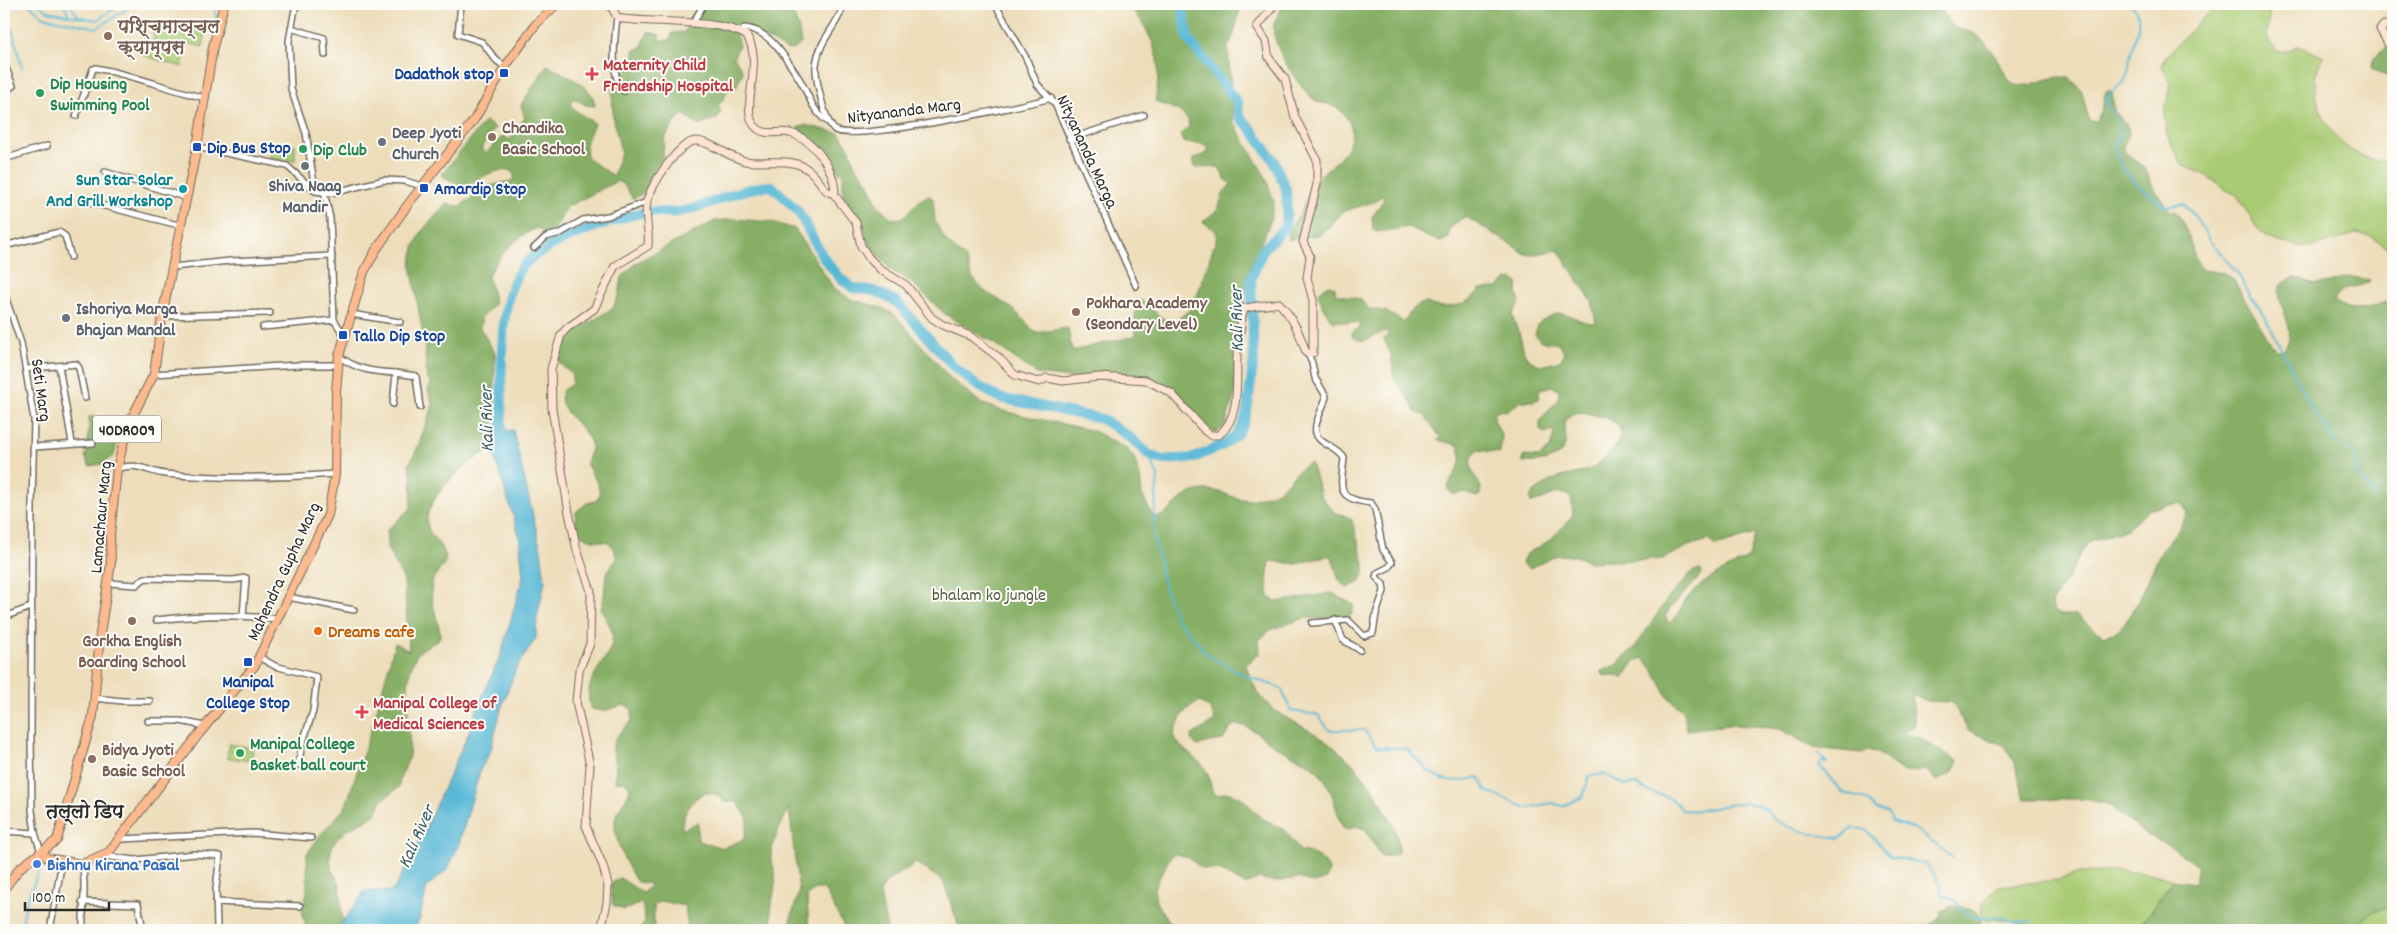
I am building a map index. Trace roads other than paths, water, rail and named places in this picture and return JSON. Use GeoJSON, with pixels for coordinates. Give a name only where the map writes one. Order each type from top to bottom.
{"type":"FeatureCollection","features":[{"type":"Feature","properties":{"kind":"main road","name":"Lamachaur Marg"},"geometry":{"type":"LineString","coordinates":[[4,888],[20,868],[57,840],[93,716],[101,621],[109,583],[117,469],[128,425],[154,374],[162,316],[188,198],[213,47],[224,4]]}},
{"type":"Feature","properties":{"kind":"main road","name":"Mahendra Gupha Marg"},"geometry":{"type":"LineString","coordinates":[[41,852],[47,858],[82,864],[109,852],[205,726],[229,699],[259,657],[328,515],[335,474],[336,392],[339,356],[364,272],[376,250],[422,186],[474,120],[505,67],[536,24],[557,4]]}},
{"type":"Feature","properties":{"kind":"main road"},"geometry":{"type":"LineString","coordinates":[[610,4],[617,17],[644,21],[693,22],[742,32],[750,39],[752,49],[750,113],[753,125],[764,132],[792,134],[807,142],[827,168],[834,183],[833,193]]}},
{"type":"Feature","properties":{"kind":"main road"},"geometry":{"type":"LineString","coordinates":[[601,930],[607,903],[608,885],[603,866],[586,826],[590,765],[576,702],[578,670],[590,644],[591,591],[577,550],[569,513],[552,409],[551,368],[561,335],[567,328],[594,309],[615,266],[648,245],[647,205],[659,178],[676,154],[687,144],[695,141],[727,156],[747,161],[794,163],[810,170],[826,190],[833,193],[856,223],[861,246],[874,264],[906,285],[932,318],[970,336],[998,358],[1015,375],[1039,382],[1047,378],[1063,381],[1099,377],[1146,380],[1171,393],[1203,430],[1211,435],[1216,435],[1222,432],[1231,416],[1238,386],[1237,357],[1242,323],[1241,316],[1245,308],[1279,303],[1290,315],[1300,332],[1308,354],[1313,354],[1313,300],[1307,278],[1310,256],[1303,242],[1317,184],[1318,160],[1294,117],[1285,79],[1269,58],[1266,41],[1257,28],[1275,4]]}},
{"type":"Feature","properties":{"kind":"main road"},"geometry":{"type":"LineString","coordinates":[[2393,30],[2384,25],[2380,29],[2388,45],[2393,49]]}},
{"type":"Feature","properties":{"kind":"street"},"geometry":{"type":"LineString","coordinates":[[296,4],[289,41],[291,89],[306,133],[315,191]]}},
{"type":"Feature","properties":{"kind":"street"},"geometry":{"type":"LineString","coordinates":[[461,4],[458,34],[482,42],[496,60],[505,67]]}},
{"type":"Feature","properties":{"kind":"street"},"geometry":{"type":"LineString","coordinates":[[693,22],[704,4]]}},
{"type":"Feature","properties":{"kind":"street","name":"Nityananda Marg"},"geometry":{"type":"LineString","coordinates":[[844,4],[822,42],[816,64],[816,76],[828,122],[836,131],[885,129],[991,112],[1051,98]]}},
{"type":"Feature","properties":{"kind":"street","name":"Nityananda Marga"},"geometry":{"type":"LineString","coordinates":[[995,4],[1026,58],[1037,84],[1051,98],[1136,286]]}},
{"type":"Feature","properties":{"kind":"street"},"geometry":{"type":"LineString","coordinates":[[617,17],[614,47],[615,70],[618,84],[624,91]]}},
{"type":"Feature","properties":{"kind":"street"},"geometry":{"type":"LineString","coordinates":[[291,28],[324,38],[325,55]]}},
{"type":"Feature","properties":{"kind":"street"},"geometry":{"type":"LineString","coordinates":[[742,32],[744,28],[748,28],[767,37],[774,44],[800,81],[819,116],[828,122]]}},
{"type":"Feature","properties":{"kind":"street"},"geometry":{"type":"LineString","coordinates":[[4,63],[13,86],[4,90]]}},
{"type":"Feature","properties":{"kind":"street"},"geometry":{"type":"LineString","coordinates":[[76,116],[93,69],[96,68],[120,73],[154,85],[205,98]]}},
{"type":"Feature","properties":{"kind":"street"},"geometry":{"type":"LineString","coordinates":[[1069,138],[1144,115]]}},
{"type":"Feature","properties":{"kind":"street"},"geometry":{"type":"LineString","coordinates":[[4,159],[47,146]]}},
{"type":"Feature","properties":{"kind":"street"},"geometry":{"type":"LineString","coordinates":[[197,147],[288,166],[315,191],[332,193],[384,180],[422,186]]}},
{"type":"Feature","properties":{"kind":"street"},"geometry":{"type":"LineString","coordinates":[[104,172],[188,198]]}},
{"type":"Feature","properties":{"kind":"street"},"geometry":{"type":"LineString","coordinates":[[324,192],[330,218],[334,320],[344,334]]}},
{"type":"Feature","properties":{"kind":"street"},"geometry":{"type":"LineString","coordinates":[[93,203],[182,226]]}},
{"type":"Feature","properties":{"kind":"street"},"geometry":{"type":"LineString","coordinates":[[534,248],[546,236],[561,233],[583,220],[608,216],[647,205]]}},
{"type":"Feature","properties":{"kind":"street"},"geometry":{"type":"LineString","coordinates":[[4,246],[60,232],[65,236],[71,257]]}},
{"type":"Feature","properties":{"kind":"street"},"geometry":{"type":"LineString","coordinates":[[173,267],[230,261],[332,256]]}},
{"type":"Feature","properties":{"kind":"street","name":"Seti Marg"},"geometry":{"type":"LineString","coordinates":[[4,293],[21,343],[34,419],[31,607],[32,792],[35,833],[41,852]]}},
{"type":"Feature","properties":{"kind":"street"},"geometry":{"type":"LineString","coordinates":[[162,316],[270,314]]}},
{"type":"Feature","properties":{"kind":"street"},"geometry":{"type":"LineString","coordinates":[[351,314],[400,322]]}},
{"type":"Feature","properties":{"kind":"street"},"geometry":{"type":"LineString","coordinates":[[263,327],[334,320]]}},
{"type":"Feature","properties":{"kind":"street"},"geometry":{"type":"LineString","coordinates":[[1308,354],[1315,378],[1326,396],[1319,412],[1316,434],[1320,441],[1332,447],[1344,458],[1341,482],[1348,497],[1353,501],[1371,503],[1375,509],[1383,550],[1392,562],[1389,567],[1377,573],[1376,577],[1383,584],[1384,591],[1373,633],[1364,636],[1348,620],[1312,623]]}},
{"type":"Feature","properties":{"kind":"street"},"geometry":{"type":"LineString","coordinates":[[339,356],[348,364],[361,369],[416,376],[420,407]]}},
{"type":"Feature","properties":{"kind":"street"},"geometry":{"type":"LineString","coordinates":[[26,369],[76,364],[79,368],[85,398]]}},
{"type":"Feature","properties":{"kind":"street"},"geometry":{"type":"LineString","coordinates":[[154,374],[306,364],[338,366]]}},
{"type":"Feature","properties":{"kind":"street"},"geometry":{"type":"LineString","coordinates":[[59,366],[72,443]]}},
{"type":"Feature","properties":{"kind":"street"},"geometry":{"type":"LineString","coordinates":[[393,404],[396,373]]}},
{"type":"Feature","properties":{"kind":"street"},"geometry":{"type":"LineString","coordinates":[[34,447],[93,443]]}},
{"type":"Feature","properties":{"kind":"street"},"geometry":{"type":"LineString","coordinates":[[117,469],[124,466],[142,466],[164,474],[188,476],[299,476],[335,474]]}},
{"type":"Feature","properties":{"kind":"street"},"geometry":{"type":"LineString","coordinates":[[109,583],[136,585],[145,578],[233,580],[246,578],[243,615]]}},
{"type":"Feature","properties":{"kind":"street"},"geometry":{"type":"LineString","coordinates":[[288,598],[354,610]]}},
{"type":"Feature","properties":{"kind":"street"},"geometry":{"type":"LineString","coordinates":[[4,618],[31,607]]}},
{"type":"Feature","properties":{"kind":"street"},"geometry":{"type":"LineString","coordinates":[[156,620],[180,617],[243,615],[277,619]]}},
{"type":"Feature","properties":{"kind":"street"},"geometry":{"type":"LineString","coordinates":[[1335,620],[1343,640],[1360,650]]}},
{"type":"Feature","properties":{"kind":"street"},"geometry":{"type":"LineString","coordinates":[[259,657],[275,666],[317,677],[313,711],[298,765]]}},
{"type":"Feature","properties":{"kind":"street"},"geometry":{"type":"LineString","coordinates":[[94,698],[150,701]]}},
{"type":"Feature","properties":{"kind":"street"},"geometry":{"type":"LineString","coordinates":[[148,721],[180,721],[205,726]]}},
{"type":"Feature","properties":{"kind":"street"},"geometry":{"type":"LineString","coordinates":[[4,831],[35,833]]}},
{"type":"Feature","properties":{"kind":"street"},"geometry":{"type":"LineString","coordinates":[[120,839],[253,833],[311,838]]}},
{"type":"Feature","properties":{"kind":"street"},"geometry":{"type":"LineString","coordinates":[[102,856],[134,860],[195,854],[220,856],[216,902],[217,930]]}},
{"type":"Feature","properties":{"kind":"street"},"geometry":{"type":"LineString","coordinates":[[50,930],[62,862]]}},
{"type":"Feature","properties":{"kind":"street"},"geometry":{"type":"LineString","coordinates":[[82,864],[85,877],[82,902],[83,930]]}},
{"type":"Feature","properties":{"kind":"street"},"geometry":{"type":"LineString","coordinates":[[82,902],[138,904],[143,930]]}},
{"type":"Feature","properties":{"kind":"street"},"geometry":{"type":"LineString","coordinates":[[216,902],[300,906]]}},
{"type":"Feature","properties":{"kind":"water"},"geometry":{"type":"Polygon","coordinates":[[[513,430],[541,550],[545,581],[537,618],[536,638],[516,669],[502,706],[490,753],[481,768],[458,847],[448,869],[427,887],[420,918],[414,930],[337,930],[365,891],[393,891],[420,840],[469,732],[477,708],[500,657],[523,577],[519,535],[495,458],[495,432],[513,430]]]}},
{"type":"Feature","properties":{"kind":"waterway"},"geometry":{"type":"LineString","coordinates":[[12,4],[7,9],[22,68]]}},
{"type":"Feature","properties":{"kind":"waterway"},"geometry":{"type":"LineString","coordinates":[[29,4],[44,17],[97,28],[134,4]]}},
{"type":"Feature","properties":{"kind":"waterway"},"geometry":{"type":"LineString","coordinates":[[37,4],[48,11],[68,15],[63,4]]}},
{"type":"Feature","properties":{"kind":"waterway"},"geometry":{"type":"LineString","coordinates":[[69,4],[80,18]]}},
{"type":"Feature","properties":{"kind":"waterway"},"geometry":{"type":"LineString","coordinates":[[68,15],[97,20],[121,4]]}},
{"type":"Feature","properties":{"kind":"waterway"},"geometry":{"type":"LineString","coordinates":[[215,4],[216,21]]}},
{"type":"Feature","properties":{"kind":"waterway","name":"Kali River"},"geometry":{"type":"LineString","coordinates":[[501,443],[504,324],[514,281],[524,265],[534,256],[563,240],[615,220],[645,212],[674,212],[690,209],[749,189],[772,186],[798,211],[823,257],[841,279],[853,288],[875,291],[897,302],[953,366],[975,384],[1000,398],[1102,419],[1131,438],[1148,454],[1162,460],[1194,458],[1223,445],[1237,434],[1243,425],[1247,411],[1254,359],[1251,279],[1263,250],[1285,227],[1287,210],[1286,189],[1274,161],[1250,127],[1239,117],[1238,103],[1188,39],[1182,4]]}},
{"type":"Feature","properties":{"kind":"waterway"},"geometry":{"type":"LineString","coordinates":[[2123,4],[2129,4],[2137,10],[2138,28],[2127,76],[2111,93],[2106,104],[2120,124],[2120,133],[2114,146],[2122,167],[2133,181],[2165,207],[2184,204],[2194,215],[2209,240],[2238,273],[2250,297],[2261,309],[2315,414],[2326,426],[2333,440],[2356,454],[2357,474],[2376,497]]}},
{"type":"Feature","properties":{"kind":"waterway"},"geometry":{"type":"LineString","coordinates":[[1148,454],[1158,476],[1153,532],[1165,589],[1176,618],[1208,655],[1241,674],[1281,688],[1291,711],[1318,715],[1329,730],[1364,730],[1377,747],[1407,749],[1430,772],[1446,780],[1455,781],[1479,777],[1486,791],[1527,808],[1552,803],[1562,806],[1583,797],[1589,776],[1604,774],[1625,785],[1637,784],[1643,789],[1665,796],[1676,803],[1682,810],[1692,811],[1732,804],[1751,804],[1762,807],[1772,818],[1792,828],[1824,836],[1840,838],[1854,828],[1866,830],[1891,857],[1926,864],[1940,884],[1942,895],[1954,900],[1965,912],[1974,918],[2000,917],[2016,922],[2033,921]]}},
{"type":"Feature","properties":{"kind":"waterway"},"geometry":{"type":"LineString","coordinates":[[1818,753],[1827,763],[1821,762],[1819,765],[1843,793],[1864,800],[1875,809],[1886,812],[1889,814],[1892,822],[1915,829],[1953,858]]}},
{"type":"Feature","properties":{"kind":"waterway"},"geometry":{"type":"LineString","coordinates":[[21,930],[26,902],[42,864]]}},
{"type":"Feature","properties":{"kind":"place","name":"पश्‍चिमाञ्‍चल क्याम्पस"},"geometry":{"type":"Point","coordinates":[108,36]}},
{"type":"Feature","properties":{"kind":"place","name":"Dadathok stop"},"geometry":{"type":"Point","coordinates":[504,73]}},
{"type":"Feature","properties":{"kind":"place","name":"Maternity Child Friendship Hospital"},"geometry":{"type":"Point","coordinates":[592,74]}},
{"type":"Feature","properties":{"kind":"place","name":"Dip Housing Swimming Pool"},"geometry":{"type":"Point","coordinates":[40,93]}},
{"type":"Feature","properties":{"kind":"place","name":"Chandika Basic School"},"geometry":{"type":"Point","coordinates":[492,137]}},
{"type":"Feature","properties":{"kind":"place","name":"Deep Jyoti Church"},"geometry":{"type":"Point","coordinates":[382,142]}},
{"type":"Feature","properties":{"kind":"place","name":"Dip Bus Stop"},"geometry":{"type":"Point","coordinates":[197,147]}},
{"type":"Feature","properties":{"kind":"place","name":"Dip Club"},"geometry":{"type":"Point","coordinates":[303,149]}},
{"type":"Feature","properties":{"kind":"place","name":"Shiva Naag Mandir"},"geometry":{"type":"Point","coordinates":[305,166]}},
{"type":"Feature","properties":{"kind":"place","name":"Amardip Stop"},"geometry":{"type":"Point","coordinates":[424,188]}},
{"type":"Feature","properties":{"kind":"place","name":"Sun Star Solar And Grill Workshop"},"geometry":{"type":"Point","coordinates":[183,189]}},
{"type":"Feature","properties":{"kind":"place","name":"Pokhara Academy (Seondary Level)"},"geometry":{"type":"Point","coordinates":[1076,312]}},
{"type":"Feature","properties":{"kind":"place","name":"Ishoriya Marga Bhajan Mandal"},"geometry":{"type":"Point","coordinates":[66,318]}},
{"type":"Feature","properties":{"kind":"place","name":"Tallo Dip Stop"},"geometry":{"type":"Point","coordinates":[343,335]}},
{"type":"Feature","properties":{"kind":"place","name":"Gorkha English Boarding School"},"geometry":{"type":"Point","coordinates":[132,621]}},
{"type":"Feature","properties":{"kind":"place","name":"Dreams cafe"},"geometry":{"type":"Point","coordinates":[318,631]}},
{"type":"Feature","properties":{"kind":"place","name":"Manipal College Stop"},"geometry":{"type":"Point","coordinates":[248,662]}},
{"type":"Feature","properties":{"kind":"place","name":"Manipal College of Medical Sciences"},"geometry":{"type":"Point","coordinates":[362,712]}},
{"type":"Feature","properties":{"kind":"place","name":"Manipal College Basket ball court"},"geometry":{"type":"Point","coordinates":[240,753]}},
{"type":"Feature","properties":{"kind":"place","name":"Bidya Jyoti Basic School"},"geometry":{"type":"Point","coordinates":[92,759]}},
{"type":"Feature","properties":{"kind":"place","name":"Bishnu Kirana Pasal"},"geometry":{"type":"Point","coordinates":[37,864]}},
{"type":"Feature","properties":{"kind":"district","name":"तल्लो डिप"},"geometry":{"type":"Point","coordinates":[85,810]}},
{"type":"Feature","properties":{"kind":"park label","name":"bhalam ko jungle"},"geometry":{"type":"Point","coordinates":[989,594]}}]}
